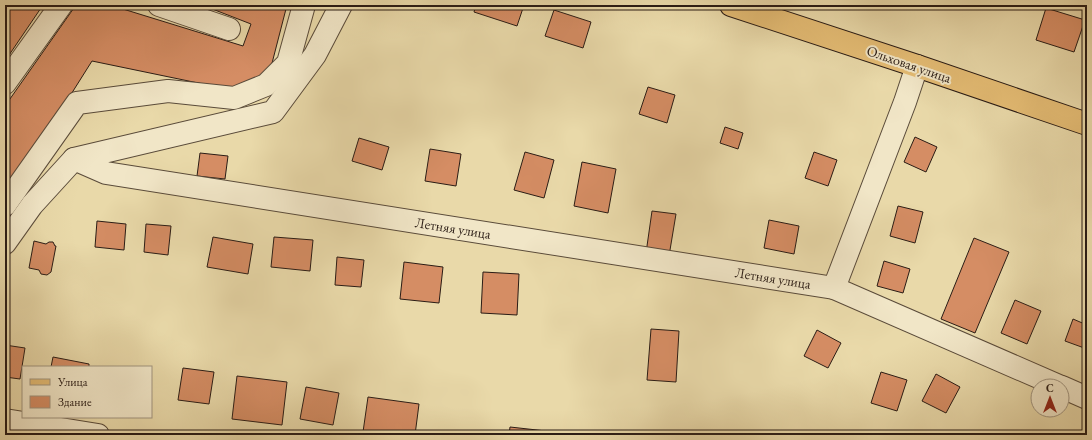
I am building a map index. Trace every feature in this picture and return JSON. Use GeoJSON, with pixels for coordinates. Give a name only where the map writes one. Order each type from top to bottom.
{"type":"FeatureCollection","features":[{"type":"Feature","properties":{"kind":"main road","name":"Ольховая улица"},"geometry":{"type":"LineString","coordinates":[[731,5],[1087,124]]}},
{"type":"Feature","properties":{"kind":"street"},"geometry":{"type":"LineString","coordinates":[[5,83],[60,5]]}},
{"type":"Feature","properties":{"kind":"street"},"geometry":{"type":"LineString","coordinates":[[159,5],[229,29]]}},
{"type":"Feature","properties":{"kind":"street"},"geometry":{"type":"LineString","coordinates":[[5,205],[77,103],[168,91],[234,98],[266,85],[288,63],[304,5]]}},
{"type":"Feature","properties":{"kind":"street"},"geometry":{"type":"LineString","coordinates":[[5,243],[32,205],[74,159],[273,112],[315,55],[341,5]]}},
{"type":"Feature","properties":{"kind":"street"},"geometry":{"type":"LineString","coordinates":[[834,288],[917,66]]}},
{"type":"Feature","properties":{"kind":"street","name":"Летняя улица"},"geometry":{"type":"LineString","coordinates":[[74,159],[106,173],[834,288],[1041,378]]}},
{"type":"Feature","properties":{"kind":"street"},"geometry":{"type":"LineString","coordinates":[[1070,391],[1087,398]]}},
{"type":"Feature","properties":{"kind":"street"},"geometry":{"type":"LineString","coordinates":[[5,420],[98,435]]}},
{"type":"Feature","properties":{"kind":"building"},"geometry":{"type":"Polygon","coordinates":[[[5,5],[43,5],[5,61],[5,5]]]}},
{"type":"Feature","properties":{"kind":"building"},"geometry":{"type":"Polygon","coordinates":[[[76,5],[110,5],[243,46],[251,24],[202,5],[287,5],[270,71],[232,90],[92,61],[5,199],[5,106],[76,5]]]}},
{"type":"Feature","properties":{"kind":"building"},"geometry":{"type":"Polygon","coordinates":[[[476,5],[524,5],[517,26],[474,12],[476,5]]]}},
{"type":"Feature","properties":{"kind":"building"},"geometry":{"type":"Polygon","coordinates":[[[1046,8],[1085,20],[1074,52],[1036,40],[1046,8]]]}},
{"type":"Feature","properties":{"kind":"building"},"geometry":{"type":"Polygon","coordinates":[[[554,10],[591,22],[583,48],[545,36],[554,10]]]}},
{"type":"Feature","properties":{"kind":"building"},"geometry":{"type":"Polygon","coordinates":[[[648,87],[675,95],[667,123],[639,114],[648,87]]]}},
{"type":"Feature","properties":{"kind":"building"},"geometry":{"type":"Polygon","coordinates":[[[725,127],[743,133],[738,149],[720,143],[725,127]]]}},
{"type":"Feature","properties":{"kind":"building"},"geometry":{"type":"Polygon","coordinates":[[[915,137],[937,147],[926,172],[904,162],[915,137]]]}},
{"type":"Feature","properties":{"kind":"building"},"geometry":{"type":"Polygon","coordinates":[[[359,138],[389,147],[382,170],[352,161],[359,138]]]}},
{"type":"Feature","properties":{"kind":"building"},"geometry":{"type":"Polygon","coordinates":[[[430,149],[461,154],[456,186],[425,181],[430,149]]]}},
{"type":"Feature","properties":{"kind":"building"},"geometry":{"type":"Polygon","coordinates":[[[525,152],[554,160],[544,198],[514,190],[525,152]]]}},
{"type":"Feature","properties":{"kind":"building"},"geometry":{"type":"Polygon","coordinates":[[[814,152],[837,160],[828,186],[805,178],[814,152]]]}},
{"type":"Feature","properties":{"kind":"building"},"geometry":{"type":"Polygon","coordinates":[[[200,153],[228,156],[225,179],[197,176],[200,153]]]}},
{"type":"Feature","properties":{"kind":"building"},"geometry":{"type":"Polygon","coordinates":[[[582,162],[616,169],[608,213],[574,206],[582,162]]]}},
{"type":"Feature","properties":{"kind":"building"},"geometry":{"type":"Polygon","coordinates":[[[898,206],[923,212],[915,243],[890,236],[898,206]]]}},
{"type":"Feature","properties":{"kind":"building"},"geometry":{"type":"Polygon","coordinates":[[[652,211],[676,214],[669,256],[646,253],[652,211]]]}},
{"type":"Feature","properties":{"kind":"building"},"geometry":{"type":"Polygon","coordinates":[[[769,220],[799,226],[794,254],[764,248],[769,220]]]}},
{"type":"Feature","properties":{"kind":"building"},"geometry":{"type":"Polygon","coordinates":[[[97,221],[126,224],[124,250],[95,247],[97,221]]]}},
{"type":"Feature","properties":{"kind":"building"},"geometry":{"type":"Polygon","coordinates":[[[146,224],[171,226],[168,255],[144,252],[146,224]]]}},
{"type":"Feature","properties":{"kind":"building"},"geometry":{"type":"Polygon","coordinates":[[[213,237],[253,244],[248,274],[207,267],[213,237]]]}},
{"type":"Feature","properties":{"kind":"building"},"geometry":{"type":"Polygon","coordinates":[[[274,237],[313,240],[310,271],[271,267],[274,237]]]}},
{"type":"Feature","properties":{"kind":"building"},"geometry":{"type":"Polygon","coordinates":[[[974,238],[1009,252],[975,333],[941,319],[974,238]]]}},
{"type":"Feature","properties":{"kind":"building"},"geometry":{"type":"Polygon","coordinates":[[[34,241],[46,244],[53,242],[56,246],[51,272],[47,275],[41,274],[39,270],[29,268],[34,241]]]}},
{"type":"Feature","properties":{"kind":"building"},"geometry":{"type":"Polygon","coordinates":[[[337,257],[364,260],[361,287],[335,285],[337,257]]]}},
{"type":"Feature","properties":{"kind":"building"},"geometry":{"type":"Polygon","coordinates":[[[884,261],[910,269],[903,293],[877,286],[884,261]]]}},
{"type":"Feature","properties":{"kind":"building"},"geometry":{"type":"Polygon","coordinates":[[[404,262],[443,267],[439,303],[400,299],[404,262]]]}},
{"type":"Feature","properties":{"kind":"building"},"geometry":{"type":"Polygon","coordinates":[[[483,272],[519,274],[517,315],[481,313],[483,272]]]}},
{"type":"Feature","properties":{"kind":"building"},"geometry":{"type":"Polygon","coordinates":[[[1015,300],[1041,311],[1027,344],[1001,333],[1015,300]]]}},
{"type":"Feature","properties":{"kind":"building"},"geometry":{"type":"Polygon","coordinates":[[[1073,319],[1087,325],[1087,349],[1065,341],[1073,319]]]}},
{"type":"Feature","properties":{"kind":"building"},"geometry":{"type":"Polygon","coordinates":[[[651,329],[679,331],[676,382],[647,380],[651,329]]]}},
{"type":"Feature","properties":{"kind":"building"},"geometry":{"type":"Polygon","coordinates":[[[817,330],[841,343],[828,368],[804,356],[817,330]]]}},
{"type":"Feature","properties":{"kind":"building"},"geometry":{"type":"Polygon","coordinates":[[[5,345],[25,348],[20,379],[5,377],[5,345]]]}},
{"type":"Feature","properties":{"kind":"building"},"geometry":{"type":"Polygon","coordinates":[[[53,357],[89,364],[89,366],[51,366],[53,357]]]}},
{"type":"Feature","properties":{"kind":"building"},"geometry":{"type":"Polygon","coordinates":[[[183,368],[214,372],[209,404],[178,400],[183,368]]]}},
{"type":"Feature","properties":{"kind":"building"},"geometry":{"type":"Polygon","coordinates":[[[881,372],[907,380],[897,411],[871,403],[881,372]]]}},
{"type":"Feature","properties":{"kind":"building"},"geometry":{"type":"Polygon","coordinates":[[[936,374],[960,387],[946,413],[922,401],[936,374]]]}},
{"type":"Feature","properties":{"kind":"building"},"geometry":{"type":"Polygon","coordinates":[[[237,376],[287,382],[282,425],[232,419],[237,376]]]}},
{"type":"Feature","properties":{"kind":"building"},"geometry":{"type":"Polygon","coordinates":[[[306,387],[339,393],[333,425],[300,419],[306,387]]]}},
{"type":"Feature","properties":{"kind":"building"},"geometry":{"type":"Polygon","coordinates":[[[368,397],[419,404],[415,435],[382,435],[363,432],[368,397]]]}},
{"type":"Feature","properties":{"kind":"building"},"geometry":{"type":"Polygon","coordinates":[[[510,427],[546,431],[546,435],[509,435],[510,427]]]}}]}
